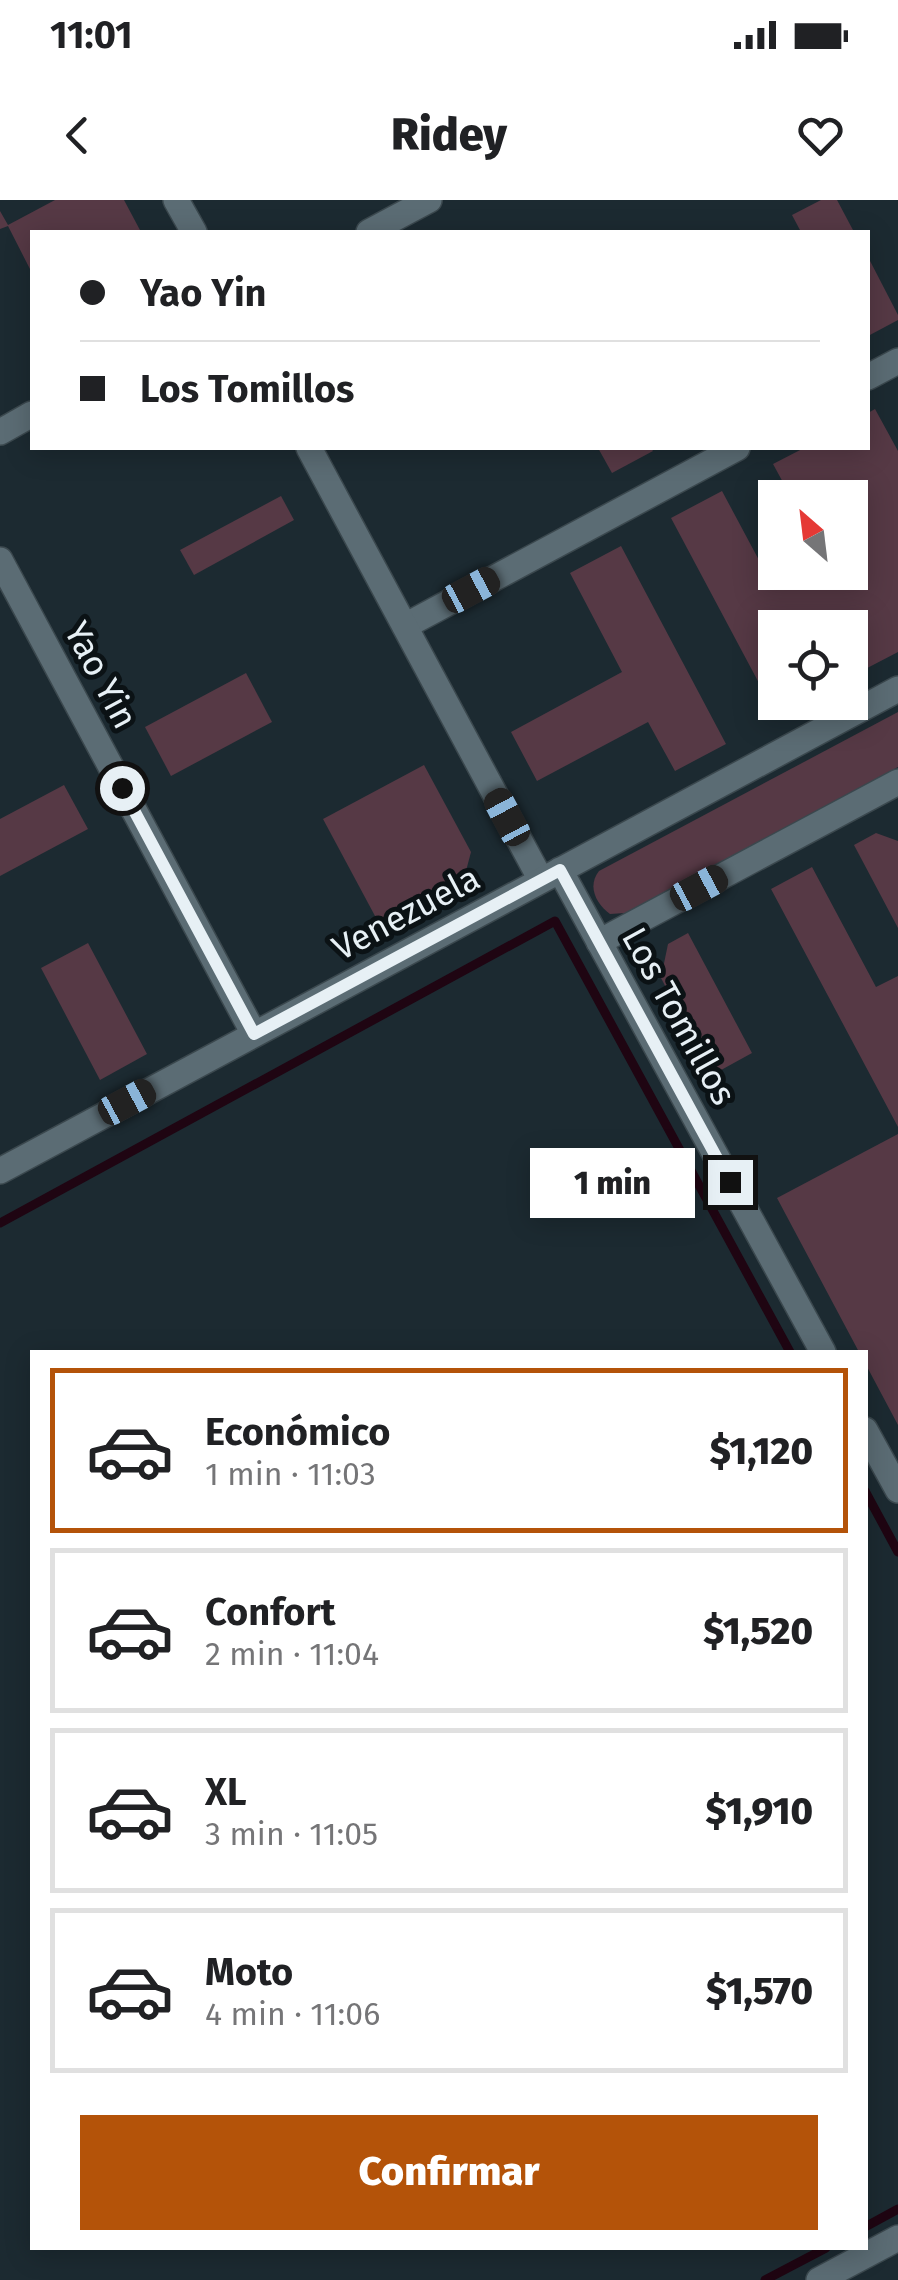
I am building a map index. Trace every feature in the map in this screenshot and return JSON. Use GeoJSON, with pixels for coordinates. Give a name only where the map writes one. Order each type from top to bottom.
{"type":"FeatureCollection","features":[{"type":"Feature","properties":{"kind":"street"},"geometry":{"type":"LineString","coordinates":[[176,200],[193,230]]}},
{"type":"Feature","properties":{"kind":"street"},"geometry":{"type":"LineString","coordinates":[[373,230],[429,200]]}},
{"type":"Feature","properties":{"kind":"street"},"geometry":{"type":"LineString","coordinates":[[870,376],[898,361]]}},
{"type":"Feature","properties":{"kind":"street"},"geometry":{"type":"LineString","coordinates":[[0,432],[30,415]]}},
{"type":"Feature","properties":{"kind":"street","name":"Los Tomillos"},"geometry":{"type":"LineString","coordinates":[[310,450],[405,626],[551,876],[599,942],[822,1350]]}},
{"type":"Feature","properties":{"kind":"street"},"geometry":{"type":"LineString","coordinates":[[405,626],[733,450]]}},
{"type":"Feature","properties":{"kind":"street","name":"Yao Yin"},"geometry":{"type":"LineString","coordinates":[[3,572],[254,1034]]}},
{"type":"Feature","properties":{"kind":"street","name":"Venezuela"},"geometry":{"type":"LineString","coordinates":[[0,1171],[898,689]]}},
{"type":"Feature","properties":{"kind":"street"},"geometry":{"type":"LineString","coordinates":[[599,942],[898,782]]}},
{"type":"Feature","properties":{"kind":"street"},"geometry":{"type":"LineString","coordinates":[[868,1435],[898,1488]]}},
{"type":"Feature","properties":{"kind":"street"},"geometry":{"type":"LineString","coordinates":[[819,2280],[898,2238]]}},
{"type":"Feature","properties":{"kind":"shaded area"},"geometry":{"type":"Polygon","coordinates":[[[55,200],[124,200],[140,230],[30,230],[30,269],[8,226],[0,229],[0,211],[8,225],[55,200]]]}},
{"type":"Feature","properties":{"kind":"shaded area"},"geometry":{"type":"Polygon","coordinates":[[[821,200],[837,200],[853,230],[800,230],[792,215],[821,200]]]}},
{"type":"Feature","properties":{"kind":"shaded area"},"geometry":{"type":"Polygon","coordinates":[[[870,261],[898,315],[898,320],[870,335],[870,261]]]}},
{"type":"Feature","properties":{"kind":"shaded area"},"geometry":{"type":"Polygon","coordinates":[[[875,409],[898,451],[898,652],[868,668],[868,610],[758,610],[758,681],[671,518],[722,491],[758,558],[758,590],[868,590],[868,480],[782,480],[773,464],[800,450],[870,450],[870,412],[875,409]]]}},
{"type":"Feature","properties":{"kind":"shaded area"},"geometry":{"type":"Polygon","coordinates":[[[599,450],[653,451],[612,473],[599,450]]]}},
{"type":"Feature","properties":{"kind":"shaded area"},"geometry":{"type":"Polygon","coordinates":[[[281,496],[294,520],[194,575],[180,550],[281,496]]]}},
{"type":"Feature","properties":{"kind":"shaded area"},"geometry":{"type":"Polygon","coordinates":[[[621,546],[726,744],[675,771],[648,722],[537,781],[511,732],[622,672],[570,573],[621,546]]]}},
{"type":"Feature","properties":{"kind":"shaded area"},"geometry":{"type":"Polygon","coordinates":[[[246,673],[272,722],[171,776],[145,727],[246,673]]]}},
{"type":"Feature","properties":{"kind":"shaded area"},"geometry":{"type":"Polygon","coordinates":[[[898,712],[898,767],[625,913],[610,914],[597,900],[594,883],[599,871],[898,712]]]}},
{"type":"Feature","properties":{"kind":"shaded area"},"geometry":{"type":"Polygon","coordinates":[[[424,765],[471,852],[462,886],[382,929],[323,819],[424,765]]]}},
{"type":"Feature","properties":{"kind":"shaded area"},"geometry":{"type":"Polygon","coordinates":[[[64,785],[88,829],[0,876],[0,819],[64,785]]]}},
{"type":"Feature","properties":{"kind":"shaded area"},"geometry":{"type":"Polygon","coordinates":[[[876,833],[898,841],[898,928],[854,845],[876,833]]]}},
{"type":"Feature","properties":{"kind":"shaded area"},"geometry":{"type":"Polygon","coordinates":[[[812,867],[876,987],[898,976],[898,1127],[771,889],[812,867]]]}},
{"type":"Feature","properties":{"kind":"shaded area"},"geometry":{"type":"Polygon","coordinates":[[[688,933],[752,1053],[712,1075],[661,978],[668,944],[688,933]]]}},
{"type":"Feature","properties":{"kind":"shaded area"},"geometry":{"type":"Polygon","coordinates":[[[88,943],[147,1054],[100,1080],[41,968],[88,943]]]}},
{"type":"Feature","properties":{"kind":"shaded area"},"geometry":{"type":"Polygon","coordinates":[[[898,1134],[898,1425],[868,1369],[868,1350],[858,1350],[777,1198],[898,1134]]]}},
{"type":"Feature","properties":{"kind":"waterway"},"geometry":{"type":"LineString","coordinates":[[0,1223],[555,921],[789,1350]]}},
{"type":"Feature","properties":{"kind":"waterway"},"geometry":{"type":"LineString","coordinates":[[868,1497],[898,1552]]}},
{"type":"Feature","properties":{"kind":"waterway"},"geometry":{"type":"LineString","coordinates":[[868,2225],[898,2209]]}},
{"type":"Feature","properties":{"kind":"waterway"},"geometry":{"type":"LineString","coordinates":[[765,2280],[822,2250]]}},
{"type":"Feature","properties":{"kind":"route"},"geometry":{"type":"LineString","coordinates":[[122,788],[254,1034],[560,870],[730,1182]]}}]}
